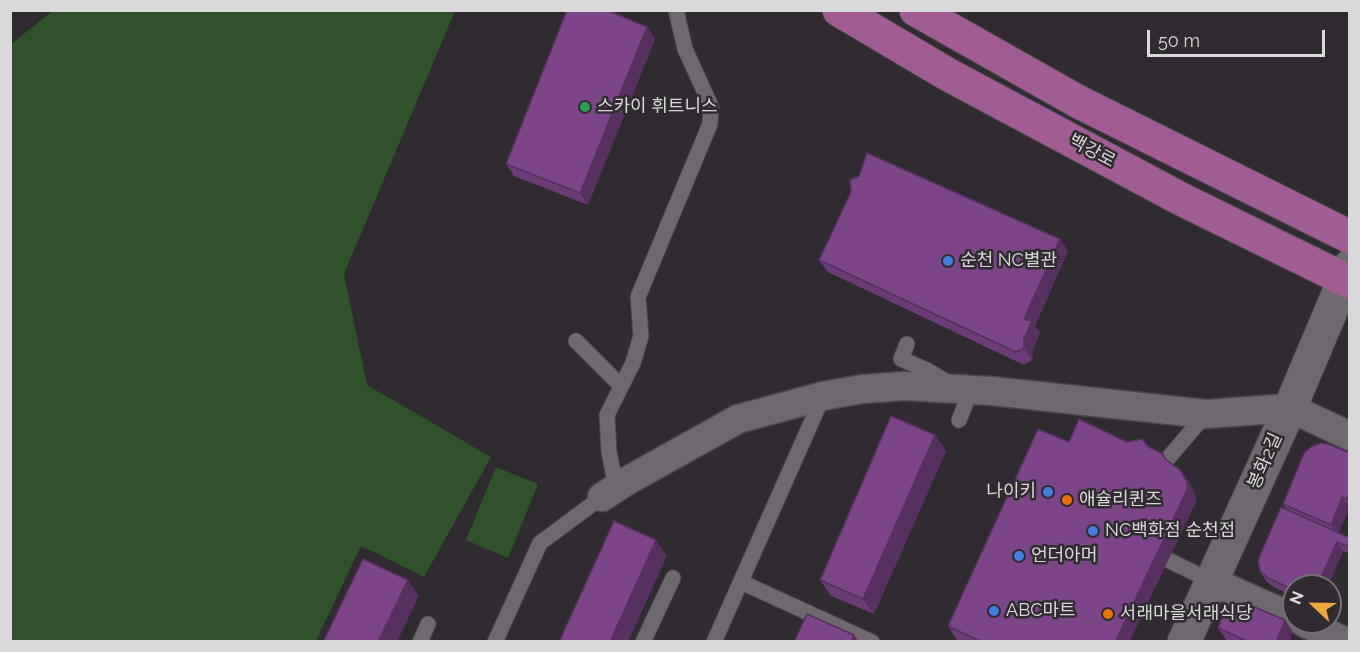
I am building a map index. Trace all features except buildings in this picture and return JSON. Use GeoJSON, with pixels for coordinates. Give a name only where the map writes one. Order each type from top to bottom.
{"type":"FeatureCollection","features":[{"type":"Feature","properties":{"kind":"main road","name":"백강로"},"geometry":{"type":"LineString","coordinates":[[838,10],[947,74],[1181,199],[1347,276]]}},
{"type":"Feature","properties":{"kind":"main road","name":"백강로"},"geometry":{"type":"LineString","coordinates":[[916,10],[1077,101],[1350,237]]}},
{"type":"Feature","properties":{"kind":"street","name":"봉화2길"},"geometry":{"type":"LineString","coordinates":[[1184,642],[1347,276]]}},
{"type":"Feature","properties":{"kind":"street"},"geometry":{"type":"LineString","coordinates":[[1322,332],[1338,317],[1350,311]]}},
{"type":"Feature","properties":{"kind":"street"},"geometry":{"type":"LineString","coordinates":[[609,492],[738,419],[823,396],[862,389],[905,386],[964,390],[1206,414],[1290,408],[1350,436]]}},
{"type":"Feature","properties":{"kind":"street"},"geometry":{"type":"LineString","coordinates":[[1211,581],[1282,613]]}},
{"type":"Feature","properties":{"kind":"street"},"geometry":{"type":"LineString","coordinates":[[1329,634],[1346,642]]}},
{"type":"Feature","properties":{"kind":"lane"},"geometry":{"type":"LineString","coordinates":[[495,642],[540,543],[609,492],[607,415],[633,363],[641,336],[638,297],[710,124],[711,106],[685,49],[676,10]]}},
{"type":"Feature","properties":{"kind":"lane"},"geometry":{"type":"LineString","coordinates":[[576,341],[621,387]]}},
{"type":"Feature","properties":{"kind":"lane"},"geometry":{"type":"LineString","coordinates":[[907,344],[900,358],[964,390],[959,420]]}},
{"type":"Feature","properties":{"kind":"lane"},"geometry":{"type":"LineString","coordinates":[[714,642],[823,396]]}},
{"type":"Feature","properties":{"kind":"lane"},"geometry":{"type":"LineString","coordinates":[[1164,463],[1206,414]]}},
{"type":"Feature","properties":{"kind":"lane"},"geometry":{"type":"LineString","coordinates":[[1168,560],[1211,581]]}},
{"type":"Feature","properties":{"kind":"lane"},"geometry":{"type":"LineString","coordinates":[[643,642],[673,578]]}},
{"type":"Feature","properties":{"kind":"lane"},"geometry":{"type":"LineString","coordinates":[[741,582],[872,642]]}},
{"type":"Feature","properties":{"kind":"lane"},"geometry":{"type":"LineString","coordinates":[[420,642],[428,624]]}},
{"type":"Feature","properties":{"kind":"green space"},"geometry":{"type":"Polygon","coordinates":[[[54,10],[455,11],[344,274],[367,385],[491,457],[424,577],[361,546],[316,641],[11,641],[11,44],[54,10]]]}},
{"type":"Feature","properties":{"kind":"green space"},"geometry":{"type":"Polygon","coordinates":[[[496,467],[538,484],[508,558],[466,540],[496,467]]]}},
{"type":"Feature","properties":{"kind":"place","name":"스카이 휘트니스"},"geometry":{"type":"Point","coordinates":[585,107]}},
{"type":"Feature","properties":{"kind":"place","name":"순천 NC별관"},"geometry":{"type":"Point","coordinates":[948,261]}},
{"type":"Feature","properties":{"kind":"place","name":"나이키"},"geometry":{"type":"Point","coordinates":[1048,492]}},
{"type":"Feature","properties":{"kind":"place","name":"애슐리퀸즈"},"geometry":{"type":"Point","coordinates":[1067,500]}},
{"type":"Feature","properties":{"kind":"place","name":"NC백화점 순천점"},"geometry":{"type":"Point","coordinates":[1093,531]}},
{"type":"Feature","properties":{"kind":"place","name":"언더아머"},"geometry":{"type":"Point","coordinates":[1019,556]}},
{"type":"Feature","properties":{"kind":"place","name":"ABC마트"},"geometry":{"type":"Point","coordinates":[994,611]}},
{"type":"Feature","properties":{"kind":"place","name":"서래마을서래식당"},"geometry":{"type":"Point","coordinates":[1108,614]}}]}
